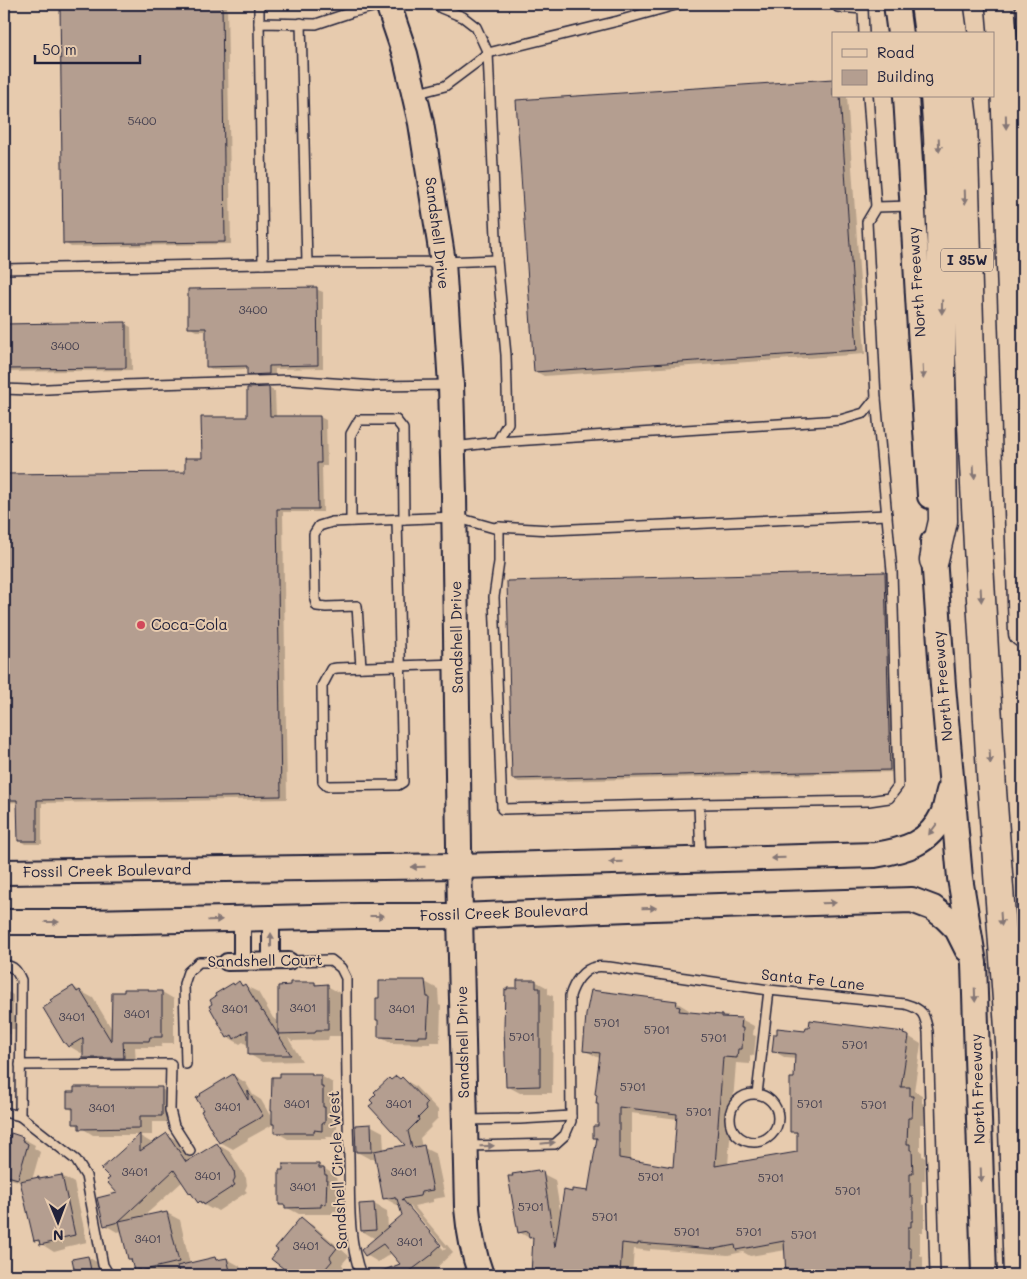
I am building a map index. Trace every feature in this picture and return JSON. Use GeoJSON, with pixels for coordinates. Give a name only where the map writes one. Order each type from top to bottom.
{"type":"FeatureCollection","features":[{"type":"Feature","properties":{"kind":"highway"},"geometry":{"type":"LineString","coordinates":[[925,4],[929,32]]}},
{"type":"Feature","properties":{"kind":"highway"},"geometry":{"type":"LineString","coordinates":[[950,4],[953,32]]}},
{"type":"Feature","properties":{"kind":"highway"},"geometry":{"type":"LineString","coordinates":[[1000,4],[1004,50],[1023,633]]}},
{"type":"Feature","properties":{"kind":"highway"},"geometry":{"type":"LineString","coordinates":[[934,560],[943,521],[940,375],[942,304],[941,224],[935,98]]}},
{"type":"Feature","properties":{"kind":"highway","name":"I 35W"},"geometry":{"type":"LineString","coordinates":[[960,98],[978,546],[992,790],[1010,1042],[1018,1275]]}},
{"type":"Feature","properties":{"kind":"main road","name":"Sandshell Drive"},"geometry":{"type":"LineString","coordinates":[[387,4],[405,54],[421,123],[443,262],[451,385],[455,517],[460,916],[467,1208],[475,1259],[481,1275]]}},
{"type":"Feature","properties":{"kind":"main road"},"geometry":{"type":"LineString","coordinates":[[896,4],[900,32]]}},
{"type":"Feature","properties":{"kind":"main road","name":"North Freeway"},"geometry":{"type":"LineString","coordinates":[[906,98],[942,677],[960,878],[974,964],[984,1275]]}},
{"type":"Feature","properties":{"kind":"main road","name":"Fossil Creek Boulevard"},"geometry":{"type":"LineString","coordinates":[[4,872],[460,866],[875,855],[898,851],[918,843],[931,833],[943,814],[951,784]]}},
{"type":"Feature","properties":{"kind":"main road","name":"Fossil Creek Boulevard"},"geometry":{"type":"LineString","coordinates":[[4,922],[460,916],[912,900],[933,908],[957,929],[974,964]]}},
{"type":"Feature","properties":{"kind":"street"},"geometry":{"type":"LineString","coordinates":[[271,918],[271,961]]}},
{"type":"Feature","properties":{"kind":"street"},"geometry":{"type":"LineString","coordinates":[[234,962],[242,919]]}},
{"type":"Feature","properties":{"kind":"street","name":"Sandshell Court"},"geometry":{"type":"LineString","coordinates":[[234,962],[289,961]]}},
{"type":"Feature","properties":{"kind":"lane"},"geometry":{"type":"LineString","coordinates":[[259,4],[263,264]]}},
{"type":"Feature","properties":{"kind":"lane"},"geometry":{"type":"LineString","coordinates":[[259,24],[316,24],[352,12],[387,4]]}},
{"type":"Feature","properties":{"kind":"lane"},"geometry":{"type":"LineString","coordinates":[[440,4],[441,8],[463,17],[476,27],[488,53],[497,260],[506,355],[508,423],[497,442]]}},
{"type":"Feature","properties":{"kind":"lane"},"geometry":{"type":"LineString","coordinates":[[414,94],[445,86],[488,53],[679,4]]}},
{"type":"Feature","properties":{"kind":"lane"},"geometry":{"type":"LineString","coordinates":[[837,4],[838,7],[863,9],[864,32]]}},
{"type":"Feature","properties":{"kind":"lane"},"geometry":{"type":"LineString","coordinates":[[301,23],[307,263]]}},
{"type":"Feature","properties":{"kind":"lane"},"geometry":{"type":"LineString","coordinates":[[500,527],[500,562],[494,597],[502,809],[870,801],[889,798],[898,786],[892,571],[876,398],[867,222],[876,207],[868,98]]}},
{"type":"Feature","properties":{"kind":"lane"},"geometry":{"type":"LineString","coordinates":[[876,207],[912,206]]}},
{"type":"Feature","properties":{"kind":"lane"},"geometry":{"type":"LineString","coordinates":[[4,269],[497,260]]}},
{"type":"Feature","properties":{"kind":"lane"},"geometry":{"type":"LineString","coordinates":[[4,389],[29,390],[134,384],[290,380],[375,386],[451,385]]}},
{"type":"Feature","properties":{"kind":"lane"},"geometry":{"type":"LineString","coordinates":[[453,447],[497,442],[840,420],[864,413],[876,398]]}},
{"type":"Feature","properties":{"kind":"lane"},"geometry":{"type":"LineString","coordinates":[[351,521],[351,434],[359,420],[396,420],[403,429],[400,519],[401,666],[403,782],[398,785],[327,786],[323,782],[322,686],[331,669],[361,667],[401,666],[457,664]]}},
{"type":"Feature","properties":{"kind":"lane"},"geometry":{"type":"LineString","coordinates":[[361,667],[357,606],[317,606],[315,600],[314,534],[319,526],[332,522],[455,517],[494,528],[552,530],[887,515]]}},
{"type":"Feature","properties":{"kind":"lane"},"geometry":{"type":"LineString","coordinates":[[699,804],[701,860]]}},
{"type":"Feature","properties":{"kind":"lane","name":"Sandshell Court"},"geometry":{"type":"LineString","coordinates":[[289,961],[330,960],[340,968],[346,978],[346,1062]]}},
{"type":"Feature","properties":{"kind":"lane","name":"Sandshell Court"},"geometry":{"type":"LineString","coordinates":[[186,1064],[184,984],[188,972],[199,962],[234,962]]}},
{"type":"Feature","properties":{"kind":"lane"},"geometry":{"type":"LineString","coordinates":[[4,965],[16,970],[21,980],[20,1116]]}},
{"type":"Feature","properties":{"kind":"lane","name":"Santa Fe Lane"},"geometry":{"type":"LineString","coordinates":[[466,1146],[555,1144],[565,1135],[572,1121],[570,996],[574,985],[584,973],[595,967],[609,967],[769,990],[905,1004],[922,1011],[926,1019],[928,1032],[935,1275]]}},
{"type":"Feature","properties":{"kind":"lane"},"geometry":{"type":"LineString","coordinates":[[757,1094],[769,990]]}},
{"type":"Feature","properties":{"kind":"lane","name":"Sandshell Circle West"},"geometry":{"type":"LineString","coordinates":[[346,1062],[351,1230],[361,1275]]}},
{"type":"Feature","properties":{"kind":"lane"},"geometry":{"type":"LineString","coordinates":[[20,1065],[171,1064],[170,1110],[174,1126],[190,1151]]}},
{"type":"Feature","properties":{"kind":"lane"},"geometry":{"type":"LineString","coordinates":[[757,1094],[770,1099],[778,1110],[778,1124],[771,1136],[758,1143],[744,1141],[733,1132],[729,1119],[732,1105],[743,1096],[757,1094]]}},
{"type":"Feature","properties":{"kind":"lane"},"geometry":{"type":"LineString","coordinates":[[4,1112],[20,1116],[76,1160],[86,1176],[103,1264],[109,1275]]}},
{"type":"Feature","properties":{"kind":"lane"},"geometry":{"type":"LineString","coordinates":[[465,1120],[571,1116]]}},
{"type":"Feature","properties":{"kind":"building"},"geometry":{"type":"Polygon","coordinates":[[[60,4],[222,4],[225,242],[63,244],[60,4]]]}},
{"type":"Feature","properties":{"kind":"building"},"geometry":{"type":"Polygon","coordinates":[[[832,79],[832,98],[840,98],[857,350],[534,372],[516,100],[832,79]]]}},
{"type":"Feature","properties":{"kind":"building"},"geometry":{"type":"Polygon","coordinates":[[[317,287],[318,365],[269,366],[269,374],[247,375],[247,366],[206,367],[206,328],[188,328],[188,289],[317,287]]]}},
{"type":"Feature","properties":{"kind":"building"},"geometry":{"type":"Polygon","coordinates":[[[126,322],[126,368],[4,369],[4,324],[126,322]]]}},
{"type":"Feature","properties":{"kind":"building","name":"Coca-Cola"},"geometry":{"type":"Polygon","coordinates":[[[269,387],[270,416],[320,416],[321,463],[317,463],[318,509],[277,509],[281,796],[37,800],[37,841],[18,841],[17,800],[4,800],[4,474],[185,472],[185,458],[202,458],[201,417],[247,417],[247,388],[269,387]]]}},
{"type":"Feature","properties":{"kind":"building"},"geometry":{"type":"Polygon","coordinates":[[[885,572],[890,770],[512,779],[507,581],[885,572]]]}},
{"type":"Feature","properties":{"kind":"building"},"geometry":{"type":"Polygon","coordinates":[[[425,980],[427,997],[429,997],[427,1036],[418,1036],[418,1038],[378,1037],[376,998],[379,998],[379,981],[425,980]]]}},
{"type":"Feature","properties":{"kind":"building"},"geometry":{"type":"Polygon","coordinates":[[[517,980],[536,980],[536,988],[540,988],[540,1086],[506,1087],[505,989],[517,988],[517,980]]]}},
{"type":"Feature","properties":{"kind":"building"},"geometry":{"type":"Polygon","coordinates":[[[239,981],[242,986],[245,984],[291,1055],[248,1055],[248,1030],[234,1039],[232,1035],[227,1038],[209,1006],[212,1004],[210,1000],[216,996],[215,994],[239,981]]]}},
{"type":"Feature","properties":{"kind":"building"},"geometry":{"type":"Polygon","coordinates":[[[290,982],[315,982],[315,985],[328,984],[328,1030],[316,1030],[315,1033],[278,1034],[278,986],[290,985],[290,982]]]}},
{"type":"Feature","properties":{"kind":"building"},"geometry":{"type":"Polygon","coordinates":[[[73,986],[77,992],[80,990],[111,1041],[112,992],[124,992],[124,989],[162,991],[162,1037],[150,1037],[149,1041],[123,1041],[124,1058],[83,1058],[83,1038],[68,1047],[43,1008],[52,1002],[50,1000],[73,986]]]}},
{"type":"Feature","properties":{"kind":"building"},"geometry":{"type":"Polygon","coordinates":[[[591,990],[677,1001],[676,1006],[680,1007],[679,1011],[742,1018],[742,1049],[738,1049],[737,1058],[723,1057],[715,1166],[797,1152],[797,1132],[790,1132],[790,1078],[794,1078],[795,1054],[772,1052],[774,1034],[777,1034],[777,1028],[805,1031],[806,1027],[809,1027],[810,1020],[904,1032],[903,1034],[909,1036],[901,1087],[910,1087],[910,1096],[913,1096],[912,1118],[908,1118],[907,1144],[910,1144],[910,1150],[912,1150],[913,1174],[910,1174],[910,1197],[913,1197],[913,1221],[911,1221],[911,1227],[908,1227],[908,1248],[911,1248],[911,1275],[786,1275],[784,1241],[736,1250],[735,1245],[714,1249],[622,1243],[620,1275],[531,1275],[533,1237],[529,1238],[528,1231],[518,1233],[508,1176],[538,1170],[538,1172],[543,1171],[555,1247],[564,1190],[572,1192],[572,1189],[588,1191],[597,1138],[593,1138],[593,1126],[598,1126],[598,1104],[596,1104],[597,1095],[595,1094],[600,1053],[583,1051],[586,1015],[591,990]],[[619,1107],[619,1158],[673,1167],[677,1114],[619,1107]]]}},
{"type":"Feature","properties":{"kind":"building"},"geometry":{"type":"Polygon","coordinates":[[[280,1073],[312,1073],[312,1075],[321,1075],[323,1107],[325,1107],[325,1123],[322,1123],[322,1131],[314,1130],[314,1133],[274,1133],[271,1111],[272,1077],[280,1077],[280,1073]]]}},
{"type":"Feature","properties":{"kind":"building"},"geometry":{"type":"Polygon","coordinates":[[[233,1074],[248,1100],[248,1091],[263,1116],[219,1143],[196,1098],[233,1074]]]}},
{"type":"Feature","properties":{"kind":"building"},"geometry":{"type":"Polygon","coordinates":[[[396,1076],[400,1079],[402,1077],[427,1103],[426,1110],[408,1131],[412,1148],[424,1145],[433,1190],[421,1192],[420,1196],[402,1199],[441,1245],[433,1254],[405,1275],[374,1275],[400,1264],[383,1244],[365,1256],[361,1250],[402,1215],[395,1197],[383,1199],[374,1151],[405,1145],[369,1106],[373,1103],[370,1100],[376,1094],[374,1092],[389,1078],[391,1080],[396,1076]]]}},
{"type":"Feature","properties":{"kind":"building"},"geometry":{"type":"Polygon","coordinates":[[[74,1087],[162,1087],[162,1116],[140,1116],[140,1128],[79,1129],[79,1124],[73,1124],[73,1108],[67,1108],[67,1092],[74,1092],[74,1087]]]}},
{"type":"Feature","properties":{"kind":"building"},"geometry":{"type":"Polygon","coordinates":[[[371,1124],[372,1152],[356,1152],[355,1125],[371,1124]]]}},
{"type":"Feature","properties":{"kind":"building"},"geometry":{"type":"Polygon","coordinates":[[[11,1133],[23,1137],[22,1140],[28,1144],[18,1179],[4,1175],[4,1135],[10,1137],[11,1133]]]}},
{"type":"Feature","properties":{"kind":"building"},"geometry":{"type":"Polygon","coordinates":[[[167,1133],[186,1162],[217,1143],[234,1170],[235,1178],[233,1182],[235,1185],[204,1205],[200,1201],[198,1203],[190,1194],[174,1170],[118,1222],[104,1226],[97,1198],[117,1193],[108,1183],[107,1180],[110,1178],[101,1169],[140,1134],[140,1151],[167,1133]]]}},
{"type":"Feature","properties":{"kind":"building"},"geometry":{"type":"Polygon","coordinates":[[[283,1164],[319,1164],[319,1168],[324,1168],[325,1175],[327,1175],[326,1205],[321,1204],[321,1207],[285,1208],[285,1205],[279,1205],[279,1170],[283,1170],[283,1164]]]}},
{"type":"Feature","properties":{"kind":"building"},"geometry":{"type":"Polygon","coordinates":[[[62,1175],[75,1235],[40,1245],[39,1240],[34,1241],[20,1181],[62,1175]]]}},
{"type":"Feature","properties":{"kind":"building"},"geometry":{"type":"Polygon","coordinates":[[[374,1203],[376,1230],[361,1231],[359,1204],[374,1203]]]}},
{"type":"Feature","properties":{"kind":"building"},"geometry":{"type":"Polygon","coordinates":[[[167,1212],[179,1262],[134,1271],[131,1259],[128,1259],[119,1221],[167,1212]]]}},
{"type":"Feature","properties":{"kind":"building"},"geometry":{"type":"Polygon","coordinates":[[[301,1217],[337,1248],[330,1257],[332,1261],[320,1275],[292,1275],[271,1259],[278,1250],[275,1248],[301,1217]]]}},
{"type":"Feature","properties":{"kind":"building"},"geometry":{"type":"Polygon","coordinates":[[[88,1256],[91,1270],[75,1273],[72,1259],[88,1256]]]}},
{"type":"Feature","properties":{"kind":"building"},"geometry":{"type":"Polygon","coordinates":[[[215,1257],[216,1260],[227,1258],[231,1275],[180,1275],[177,1266],[215,1257]]]}},
{"type":"Feature","properties":{"kind":"place","name":"Coca-Cola"},"geometry":{"type":"Point","coordinates":[141,625]}}]}
